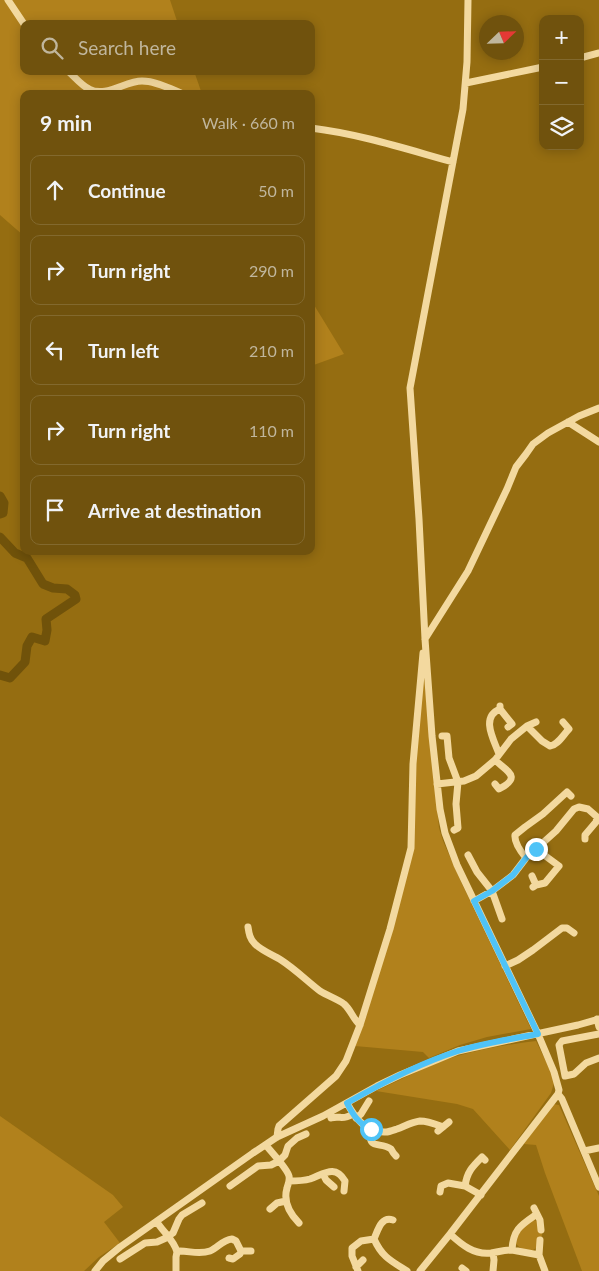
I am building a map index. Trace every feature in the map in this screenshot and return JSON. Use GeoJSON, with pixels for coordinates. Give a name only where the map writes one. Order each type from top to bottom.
{"type":"FeatureCollection","features":[{"type":"Feature","properties":{"kind":"street"},"geometry":{"type":"LineString","coordinates":[[8,0],[21,20]]}},
{"type":"Feature","properties":{"kind":"street"},"geometry":{"type":"LineString","coordinates":[[420,1271],[481,1195],[558,1094],[559,1090],[554,1072],[538,1034],[457,865],[445,833],[432,736],[410,388],[464,109],[468,0]]}},
{"type":"Feature","properties":{"kind":"street"},"geometry":{"type":"LineString","coordinates":[[584,57],[599,53]]}},
{"type":"Feature","properties":{"kind":"street"},"geometry":{"type":"LineString","coordinates":[[466,83],[539,68]]}},
{"type":"Feature","properties":{"kind":"street"},"geometry":{"type":"LineString","coordinates":[[72,75],[91,90]]}},
{"type":"Feature","properties":{"kind":"street"},"geometry":{"type":"LineString","coordinates":[[108,90],[142,81],[172,90]]}},
{"type":"Feature","properties":{"kind":"street"},"geometry":{"type":"LineString","coordinates":[[315,128],[364,137],[453,162]]}},
{"type":"Feature","properties":{"kind":"street"},"geometry":{"type":"LineString","coordinates":[[277,1137],[279,1126],[340,1072],[346,1061],[360,1025],[390,929],[411,848],[413,764],[425,639],[468,571],[516,467],[541,438],[568,422],[599,408]]}},
{"type":"Feature","properties":{"kind":"street"},"geometry":{"type":"LineString","coordinates":[[568,422],[599,442]]}},
{"type":"Feature","properties":{"kind":"street"},"geometry":{"type":"LineString","coordinates":[[495,784],[499,789],[512,778],[509,771],[497,757],[491,733],[490,717],[500,707],[512,724],[508,727]]}},
{"type":"Feature","properties":{"kind":"street"},"geometry":{"type":"LineString","coordinates":[[438,784],[464,781],[476,776],[497,757],[512,739],[527,726],[536,722]]}},
{"type":"Feature","properties":{"kind":"street"},"geometry":{"type":"LineString","coordinates":[[527,726],[550,746],[557,743],[569,729],[563,722]]}},
{"type":"Feature","properties":{"kind":"street"},"geometry":{"type":"LineString","coordinates":[[442,736],[447,736],[448,758],[458,782],[456,804],[458,828],[454,830]]}},
{"type":"Feature","properties":{"kind":"street"},"geometry":{"type":"LineString","coordinates":[[526,858],[515,839],[516,835],[544,814],[567,792],[571,796]]}},
{"type":"Feature","properties":{"kind":"street"},"geometry":{"type":"LineString","coordinates":[[474,901],[492,891],[513,875],[526,858],[556,831],[574,809],[588,809],[598,817],[596,822],[583,834]]}},
{"type":"Feature","properties":{"kind":"street"},"geometry":{"type":"LineString","coordinates":[[532,876],[535,886],[544,883],[559,866],[536,849]]}},
{"type":"Feature","properties":{"kind":"street"},"geometry":{"type":"LineString","coordinates":[[468,855],[476,872],[492,891],[502,919]]}},
{"type":"Feature","properties":{"kind":"street"},"geometry":{"type":"LineString","coordinates":[[248,927],[248,934],[259,948],[288,965],[322,993],[342,1003],[360,1025]]}},
{"type":"Feature","properties":{"kind":"street"},"geometry":{"type":"LineString","coordinates":[[505,966],[518,960],[562,928],[567,928],[574,933]]}},
{"type":"Feature","properties":{"kind":"street"},"geometry":{"type":"LineString","coordinates":[[95,1271],[103,1261],[120,1247],[277,1137],[347,1103],[377,1086],[458,1051],[598,1022]]}},
{"type":"Feature","properties":{"kind":"street"},"geometry":{"type":"LineString","coordinates":[[599,1034],[562,1041],[559,1045],[565,1076],[574,1074],[586,1063],[599,1058]]}},
{"type":"Feature","properties":{"kind":"street"},"geometry":{"type":"LineString","coordinates":[[558,1094],[562,1099],[599,1187]]}},
{"type":"Feature","properties":{"kind":"street"},"geometry":{"type":"LineString","coordinates":[[331,1118],[343,1119],[361,1114],[369,1101]]}},
{"type":"Feature","properties":{"kind":"street"},"geometry":{"type":"LineString","coordinates":[[347,1103],[361,1124],[371,1129],[386,1132],[414,1122],[432,1122],[440,1129],[449,1122]]}},
{"type":"Feature","properties":{"kind":"street"},"geometry":{"type":"LineString","coordinates":[[371,1129],[370,1139],[372,1143],[391,1149],[396,1156]]}},
{"type":"Feature","properties":{"kind":"street"},"geometry":{"type":"LineString","coordinates":[[230,1186],[241,1180],[258,1166],[271,1165],[278,1161],[285,1155],[288,1146],[297,1142],[306,1134]]}},
{"type":"Feature","properties":{"kind":"street"},"geometry":{"type":"LineString","coordinates":[[266,1145],[287,1171],[289,1181],[286,1201],[292,1215],[300,1222]]}},
{"type":"Feature","properties":{"kind":"street"},"geometry":{"type":"LineString","coordinates":[[584,1151],[599,1148]]}},
{"type":"Feature","properties":{"kind":"street"},"geometry":{"type":"LineString","coordinates":[[465,1186],[471,1169],[482,1157],[485,1160]]}},
{"type":"Feature","properties":{"kind":"street"},"geometry":{"type":"LineString","coordinates":[[289,1181],[308,1180],[334,1171],[342,1177],[344,1188],[354,1183]]}},
{"type":"Feature","properties":{"kind":"street"},"geometry":{"type":"LineString","coordinates":[[323,1174],[326,1180],[333,1185]]}},
{"type":"Feature","properties":{"kind":"street"},"geometry":{"type":"LineString","coordinates":[[440,1192],[440,1186],[448,1183],[465,1186],[481,1195]]}},
{"type":"Feature","properties":{"kind":"street"},"geometry":{"type":"LineString","coordinates":[[278,1215],[274,1210],[268,1210],[278,1203],[286,1201]]}},
{"type":"Feature","properties":{"kind":"street"},"geometry":{"type":"LineString","coordinates":[[120,1259],[131,1255],[145,1243],[157,1242],[173,1233],[179,1219],[194,1211],[202,1203]]}},
{"type":"Feature","properties":{"kind":"street"},"geometry":{"type":"LineString","coordinates":[[512,1250],[512,1243],[517,1229],[535,1211],[540,1220],[541,1230]]}},
{"type":"Feature","properties":{"kind":"street"},"geometry":{"type":"LineString","coordinates":[[393,1220],[389,1218],[381,1223],[374,1238],[380,1251],[388,1260],[407,1271]]}},
{"type":"Feature","properties":{"kind":"street"},"geometry":{"type":"LineString","coordinates":[[157,1222],[174,1242],[177,1252],[176,1271]]}},
{"type":"Feature","properties":{"kind":"street"},"geometry":{"type":"LineString","coordinates":[[450,1234],[463,1246],[482,1253],[512,1250],[539,1255]]}},
{"type":"Feature","properties":{"kind":"street"},"geometry":{"type":"LineString","coordinates":[[357,1269],[352,1256],[352,1248],[361,1241],[374,1238]]}},
{"type":"Feature","properties":{"kind":"street"},"geometry":{"type":"LineString","coordinates":[[177,1252],[205,1252],[232,1239],[236,1241],[241,1252]]}},
{"type":"Feature","properties":{"kind":"street"},"geometry":{"type":"LineString","coordinates":[[540,1240],[539,1255],[545,1271]]}},
{"type":"Feature","properties":{"kind":"street"},"geometry":{"type":"LineString","coordinates":[[229,1258],[233,1259],[241,1252],[250,1251]]}},
{"type":"Feature","properties":{"kind":"street"},"geometry":{"type":"LineString","coordinates":[[493,1252],[493,1271]]}},
{"type":"Feature","properties":{"kind":"street"},"geometry":{"type":"LineString","coordinates":[[357,1269],[363,1260]]}},
{"type":"Feature","properties":{"kind":"shaded area"},"geometry":{"type":"Polygon","coordinates":[[[0,0],[170,0],[177,20],[20,20],[20,75],[195,75],[201,90],[20,90],[20,232],[0,215],[0,0]]]}},
{"type":"Feature","properties":{"kind":"shaded area"},"geometry":{"type":"Polygon","coordinates":[[[315,307],[344,354],[315,365],[315,307]]]}},
{"type":"Feature","properties":{"kind":"shaded area"},"geometry":{"type":"Polygon","coordinates":[[[423,663],[439,828],[463,886],[531,1029],[487,1037],[460,1045],[429,1058],[423,1052],[355,1046],[413,850],[414,768],[423,663]]]}},
{"type":"Feature","properties":{"kind":"shaded area"},"geometry":{"type":"Polygon","coordinates":[[[536,1041],[555,1080],[551,1093],[510,1150],[473,1109],[457,1104],[376,1091],[457,1056],[496,1047],[536,1041]]]}},
{"type":"Feature","properties":{"kind":"shaded area"},"geometry":{"type":"Polygon","coordinates":[[[553,1104],[559,1105],[599,1196],[599,1271],[582,1271],[536,1145],[524,1144],[553,1104]]]}},
{"type":"Feature","properties":{"kind":"shaded area"},"geometry":{"type":"Polygon","coordinates":[[[0,1116],[113,1195],[123,1207],[104,1222],[120,1243],[99,1257],[84,1271],[0,1271],[0,1116]]]}},
{"type":"Feature","properties":{"kind":"shaded area"},"geometry":{"type":"Polygon","coordinates":[[[533,1220],[537,1221],[539,1226],[538,1232],[542,1233],[540,1244],[530,1251],[516,1244],[521,1230],[533,1220]]]}},
{"type":"Feature","properties":{"kind":"waterway"},"geometry":{"type":"LineString","coordinates":[[0,496],[4,503],[3,513],[0,514]]}},
{"type":"Feature","properties":{"kind":"waterway"},"geometry":{"type":"LineString","coordinates":[[0,537],[15,553],[27,558],[43,584],[53,588],[67,589],[75,595],[76,599],[46,619],[45,641],[32,637],[27,646],[25,662],[10,678],[0,675]]}},
{"type":"Feature","properties":{"kind":"route"},"geometry":{"type":"LineString","coordinates":[[371,1129],[359,1121],[347,1103],[400,1075],[458,1051],[538,1034],[474,901],[492,891],[513,875],[526,858],[536,849]]}}]}
